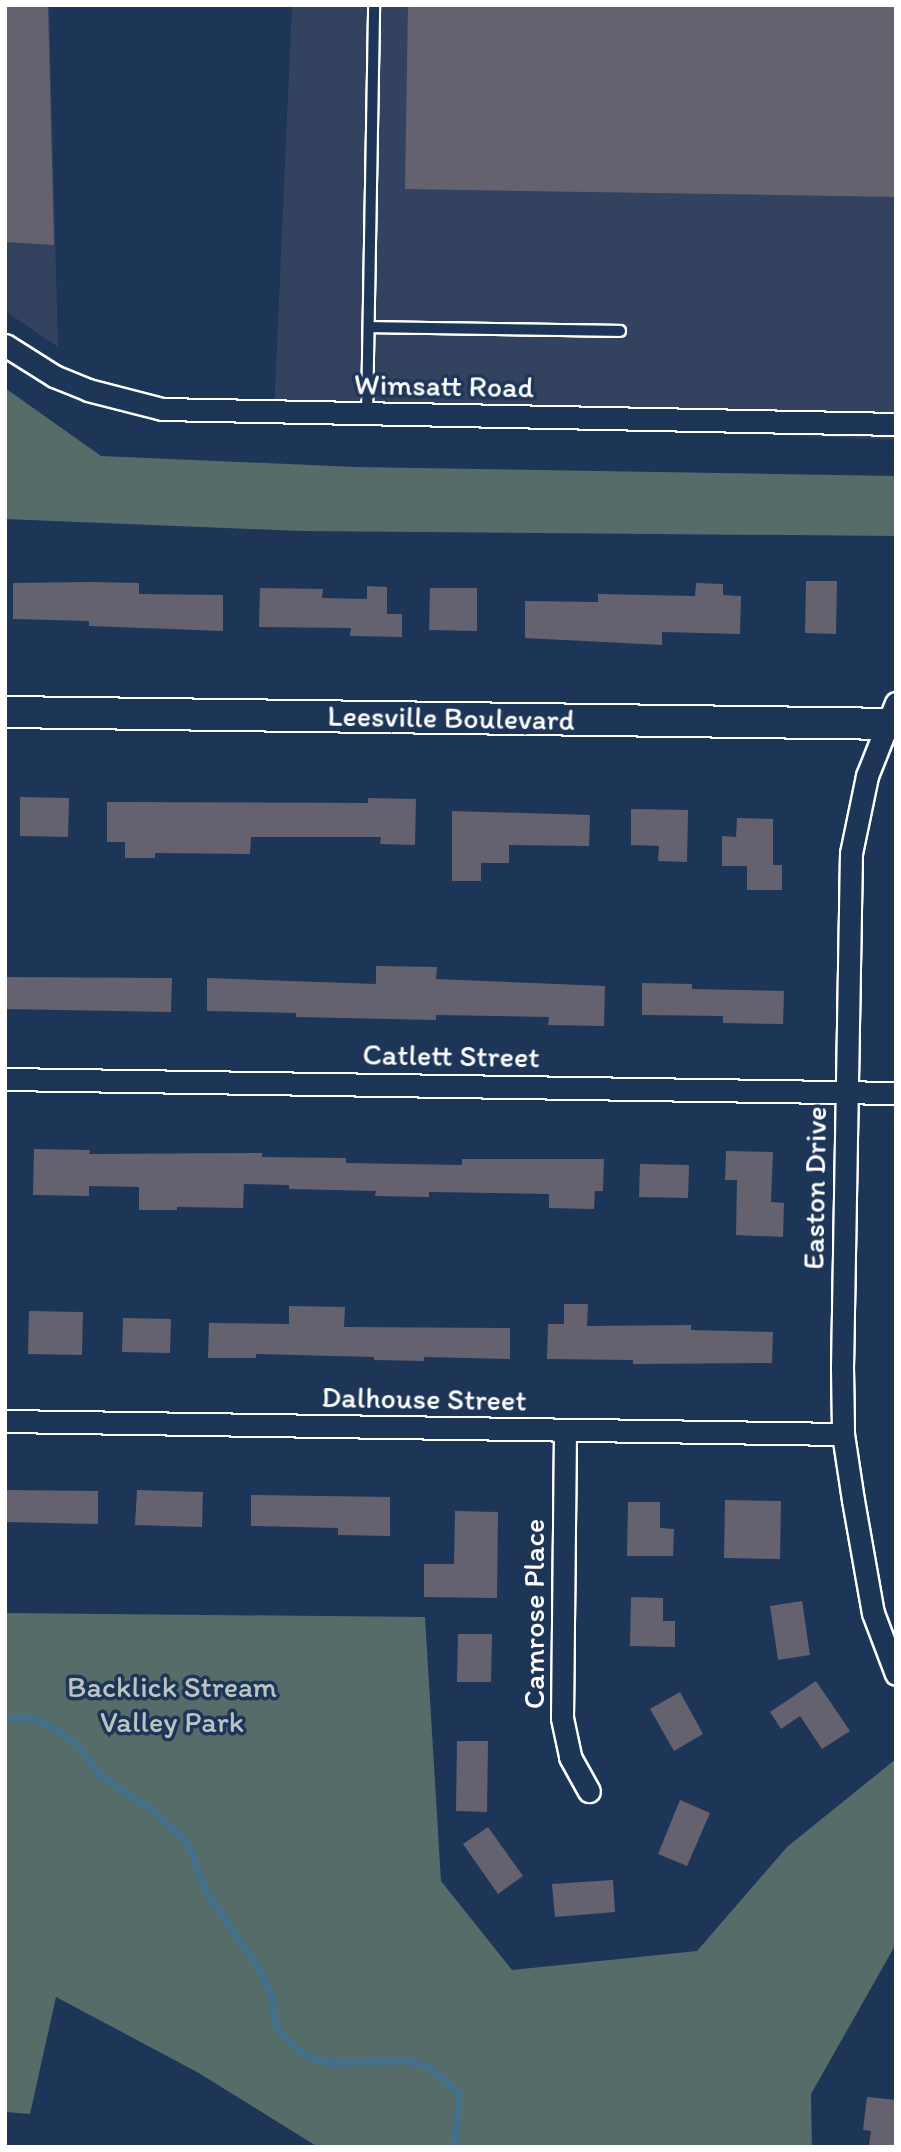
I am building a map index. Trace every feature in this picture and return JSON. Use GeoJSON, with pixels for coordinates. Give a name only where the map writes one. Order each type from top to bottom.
{"type":"FeatureCollection","features":[{"type":"Feature","properties":{"kind":"street","name":"Wimsatt Road"},"geometry":{"type":"LineString","coordinates":[[5,345],[54,376],[126,402],[200,412],[896,424]]}},
{"type":"Feature","properties":{"kind":"street","name":"Leesville Boulevard"},"geometry":{"type":"LineString","coordinates":[[5,712],[893,717]]}},
{"type":"Feature","properties":{"kind":"street","name":"Easton Drive"},"geometry":{"type":"LineString","coordinates":[[893,717],[867,776],[851,853],[843,1434],[873,1613],[896,1674]]}},
{"type":"Feature","properties":{"kind":"street","name":"Catlett Street"},"geometry":{"type":"LineString","coordinates":[[5,1079],[896,1093]]}},
{"type":"Feature","properties":{"kind":"street","name":"Dalhouse Street"},"geometry":{"type":"LineString","coordinates":[[5,1421],[565,1432],[843,1434]]}},
{"type":"Feature","properties":{"kind":"street","name":"Camrose Place"},"geometry":{"type":"LineString","coordinates":[[565,1432],[562,1718],[570,1757],[589,1791]]}},
{"type":"Feature","properties":{"kind":"lane"},"geometry":{"type":"LineString","coordinates":[[367,415],[374,5]]}},
{"type":"Feature","properties":{"kind":"lane"},"geometry":{"type":"LineString","coordinates":[[369,327],[620,331]]}},
{"type":"Feature","properties":{"kind":"shaded area"},"geometry":{"type":"Polygon","coordinates":[[[5,5],[49,5],[58,347],[5,311],[5,5]]]}},
{"type":"Feature","properties":{"kind":"shaded area"},"geometry":{"type":"Polygon","coordinates":[[[292,5],[896,5],[896,440],[274,413],[292,5]]]}},
{"type":"Feature","properties":{"kind":"green space"},"geometry":{"type":"Polygon","coordinates":[[[5,388],[101,456],[356,467],[896,476],[896,536],[301,531],[5,519],[5,388]]]}},
{"type":"Feature","properties":{"kind":"green space","name":"Backlick Stream Valley Park"},"geometry":{"type":"Polygon","coordinates":[[[5,1613],[425,1617],[441,1881],[512,1970],[697,1951],[787,1847],[896,1759],[896,1944],[811,2094],[812,2147],[318,2147],[197,2072],[56,1997],[30,2114],[5,2112],[5,1613]]]}},
{"type":"Feature","properties":{"kind":"building"},"geometry":{"type":"Polygon","coordinates":[[[5,5],[48,5],[54,245],[5,242],[5,5]]]}},
{"type":"Feature","properties":{"kind":"building"},"geometry":{"type":"Polygon","coordinates":[[[408,5],[896,5],[896,197],[405,189],[408,5]]]}},
{"type":"Feature","properties":{"kind":"building"},"geometry":{"type":"Polygon","coordinates":[[[806,581],[837,581],[836,634],[805,633],[806,581]]]}},
{"type":"Feature","properties":{"kind":"building"},"geometry":{"type":"Polygon","coordinates":[[[13,583],[139,583],[139,594],[223,595],[223,631],[89,626],[89,621],[13,619],[13,583]]]}},
{"type":"Feature","properties":{"kind":"building"},"geometry":{"type":"Polygon","coordinates":[[[696,583],[723,584],[723,595],[741,596],[740,634],[662,632],[662,645],[525,638],[525,601],[598,602],[598,594],[695,596],[696,583]]]}},
{"type":"Feature","properties":{"kind":"building"},"geometry":{"type":"Polygon","coordinates":[[[367,586],[387,587],[387,614],[402,614],[402,637],[350,636],[351,628],[259,627],[260,588],[323,589],[322,598],[367,599],[367,586]]]}},
{"type":"Feature","properties":{"kind":"building"},"geometry":{"type":"Polygon","coordinates":[[[430,588],[477,588],[477,631],[429,630],[430,588]]]}},
{"type":"Feature","properties":{"kind":"building"},"geometry":{"type":"Polygon","coordinates":[[[20,797],[69,798],[68,837],[20,836],[20,797]]]}},
{"type":"Feature","properties":{"kind":"building"},"geometry":{"type":"Polygon","coordinates":[[[368,798],[416,799],[415,845],[380,844],[381,837],[251,837],[250,854],[155,853],[155,858],[125,858],[125,842],[107,842],[107,802],[368,803],[368,798]]]}},
{"type":"Feature","properties":{"kind":"building"},"geometry":{"type":"Polygon","coordinates":[[[631,809],[688,810],[687,862],[658,861],[659,846],[631,845],[631,809]]]}},
{"type":"Feature","properties":{"kind":"building"},"geometry":{"type":"Polygon","coordinates":[[[452,811],[590,815],[589,846],[509,845],[509,863],[481,863],[481,881],[452,881],[452,811]]]}},
{"type":"Feature","properties":{"kind":"building"},"geometry":{"type":"Polygon","coordinates":[[[737,818],[773,819],[773,865],[782,865],[782,890],[747,890],[747,866],[722,866],[722,836],[736,837],[737,818]]]}},
{"type":"Feature","properties":{"kind":"building"},"geometry":{"type":"Polygon","coordinates":[[[376,966],[437,967],[436,979],[605,986],[604,1026],[548,1025],[549,1017],[436,1015],[436,1020],[296,1017],[296,1013],[207,1011],[207,978],[376,984],[376,966]]]}},
{"type":"Feature","properties":{"kind":"building"},"geometry":{"type":"Polygon","coordinates":[[[5,977],[172,978],[171,1012],[5,1009],[5,977]]]}},
{"type":"Feature","properties":{"kind":"building"},"geometry":{"type":"Polygon","coordinates":[[[642,983],[692,984],[692,989],[784,991],[783,1024],[723,1023],[723,1016],[642,1015],[642,983]]]}},
{"type":"Feature","properties":{"kind":"building"},"geometry":{"type":"Polygon","coordinates":[[[34,1149],[90,1150],[89,1154],[262,1153],[262,1157],[346,1158],[346,1163],[462,1165],[462,1159],[604,1159],[603,1191],[595,1191],[594,1209],[549,1208],[549,1194],[429,1192],[429,1197],[375,1196],[376,1191],[289,1189],[289,1185],[244,1184],[243,1208],[177,1207],[177,1210],[139,1210],[139,1187],[89,1186],[89,1196],[33,1195],[34,1149]]]}},
{"type":"Feature","properties":{"kind":"building"},"geometry":{"type":"Polygon","coordinates":[[[726,1151],[773,1152],[771,1202],[784,1203],[783,1237],[736,1235],[737,1180],[725,1180],[726,1151]]]}},
{"type":"Feature","properties":{"kind":"building"},"geometry":{"type":"Polygon","coordinates":[[[640,1164],[689,1165],[688,1198],[639,1197],[640,1164]]]}},
{"type":"Feature","properties":{"kind":"building"},"geometry":{"type":"Polygon","coordinates":[[[564,1304],[588,1304],[587,1326],[691,1325],[691,1330],[773,1332],[772,1363],[633,1364],[633,1360],[547,1359],[548,1324],[564,1324],[564,1304]]]}},
{"type":"Feature","properties":{"kind":"building"},"geometry":{"type":"Polygon","coordinates":[[[289,1306],[345,1307],[344,1327],[510,1328],[510,1359],[424,1357],[424,1361],[256,1354],[256,1358],[208,1358],[209,1323],[289,1324],[289,1306]]]}},
{"type":"Feature","properties":{"kind":"building"},"geometry":{"type":"Polygon","coordinates":[[[29,1311],[83,1312],[82,1355],[28,1354],[29,1311]]]}},
{"type":"Feature","properties":{"kind":"building"},"geometry":{"type":"Polygon","coordinates":[[[123,1318],[171,1319],[170,1353],[122,1352],[123,1318]]]}},
{"type":"Feature","properties":{"kind":"building"},"geometry":{"type":"Polygon","coordinates":[[[5,1490],[98,1491],[98,1524],[5,1522],[5,1490]]]}},
{"type":"Feature","properties":{"kind":"building"},"geometry":{"type":"Polygon","coordinates":[[[137,1490],[203,1492],[202,1527],[135,1525],[137,1490]]]}},
{"type":"Feature","properties":{"kind":"building"},"geometry":{"type":"Polygon","coordinates":[[[251,1495],[390,1497],[390,1536],[338,1535],[338,1528],[251,1526],[251,1495]]]}},
{"type":"Feature","properties":{"kind":"building"},"geometry":{"type":"Polygon","coordinates":[[[725,1500],[781,1501],[780,1559],[724,1558],[725,1500]]]}},
{"type":"Feature","properties":{"kind":"building"},"geometry":{"type":"Polygon","coordinates":[[[628,1502],[660,1502],[660,1528],[674,1529],[673,1556],[627,1556],[628,1502]]]}},
{"type":"Feature","properties":{"kind":"building"},"geometry":{"type":"Polygon","coordinates":[[[455,1511],[498,1512],[497,1598],[424,1597],[424,1564],[454,1564],[455,1511]]]}},
{"type":"Feature","properties":{"kind":"building"},"geometry":{"type":"Polygon","coordinates":[[[631,1597],[663,1598],[663,1621],[675,1621],[675,1647],[630,1646],[631,1597]]]}},
{"type":"Feature","properties":{"kind":"building"},"geometry":{"type":"Polygon","coordinates":[[[802,1601],[810,1655],[778,1660],[770,1606],[802,1601]]]}},
{"type":"Feature","properties":{"kind":"building"},"geometry":{"type":"Polygon","coordinates":[[[458,1634],[492,1634],[491,1682],[457,1682],[458,1634]]]}},
{"type":"Feature","properties":{"kind":"building"},"geometry":{"type":"Polygon","coordinates":[[[816,1681],[850,1731],[822,1749],[800,1716],[781,1729],[770,1712],[816,1681]]]}},
{"type":"Feature","properties":{"kind":"building"},"geometry":{"type":"Polygon","coordinates":[[[680,1692],[703,1734],[674,1751],[650,1709],[680,1692]]]}},
{"type":"Feature","properties":{"kind":"building"},"geometry":{"type":"Polygon","coordinates":[[[457,1741],[488,1741],[487,1812],[456,1811],[457,1741]]]}},
{"type":"Feature","properties":{"kind":"building"},"geometry":{"type":"Polygon","coordinates":[[[680,1800],[710,1813],[687,1866],[658,1854],[680,1800]]]}},
{"type":"Feature","properties":{"kind":"building"},"geometry":{"type":"Polygon","coordinates":[[[488,1827],[523,1876],[498,1894],[463,1844],[488,1827]]]}},
{"type":"Feature","properties":{"kind":"building"},"geometry":{"type":"Polygon","coordinates":[[[613,1880],[615,1912],[555,1917],[552,1884],[613,1880]]]}},
{"type":"Feature","properties":{"kind":"building"},"geometry":{"type":"Polygon","coordinates":[[[867,2097],[896,2100],[896,2147],[869,2145],[871,2131],[863,2130],[867,2097]]]}},
{"type":"Feature","properties":{"kind":"waterway"},"geometry":{"type":"LineString","coordinates":[[5,1718],[30,1717],[54,1728],[78,1745],[99,1774],[148,1807],[187,1842],[206,1892],[260,1971],[271,1996],[276,2027],[293,2046],[311,2058],[332,2063],[406,2060],[430,2068],[459,2093],[454,2141],[457,2147]]}}]}
